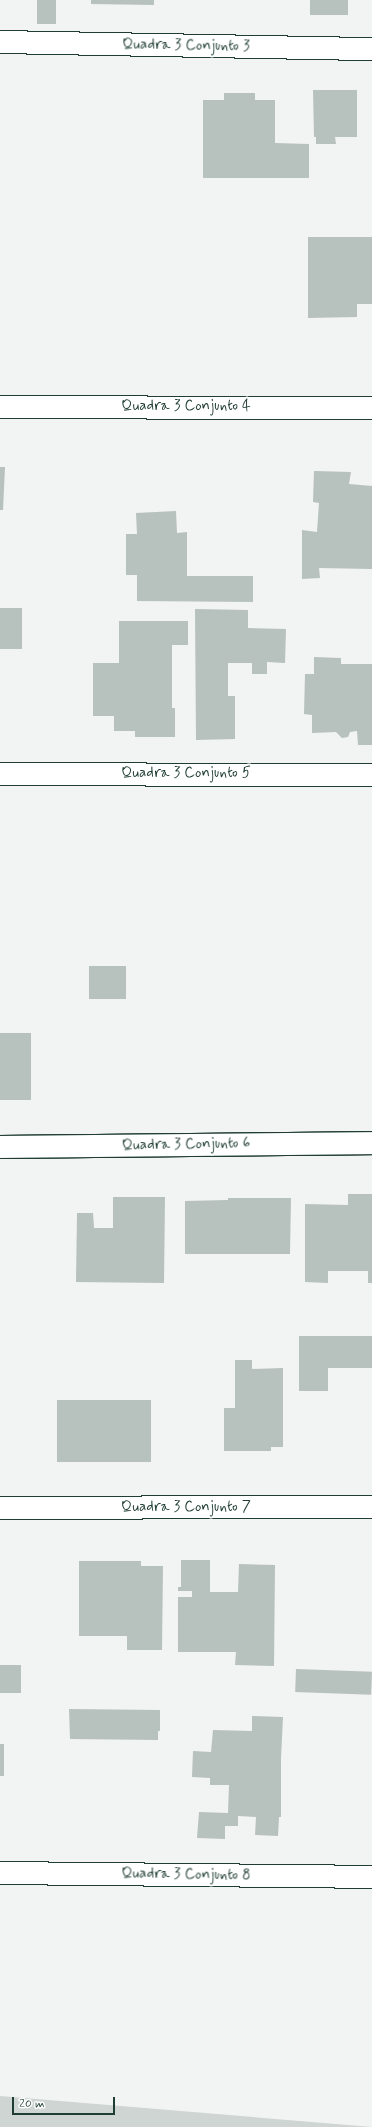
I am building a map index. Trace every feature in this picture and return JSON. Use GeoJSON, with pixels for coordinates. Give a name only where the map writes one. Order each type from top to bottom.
{"type":"FeatureCollection","features":[{"type":"Feature","properties":{"kind":"street","name":"Quadra 3 Conjunto 3"},"geometry":{"type":"LineString","coordinates":[[0,42],[372,50]]}},
{"type":"Feature","properties":{"kind":"street","name":"Quadra 3 Conjunto 4"},"geometry":{"type":"LineString","coordinates":[[0,408],[372,408]]}},
{"type":"Feature","properties":{"kind":"street","name":"Quadra 3 Conjunto 5"},"geometry":{"type":"LineString","coordinates":[[0,774],[372,775]]}},
{"type":"Feature","properties":{"kind":"street","name":"Quadra 3 Conjunto 6"},"geometry":{"type":"LineString","coordinates":[[0,1147],[372,1143]]}},
{"type":"Feature","properties":{"kind":"street","name":"Quadra 3 Conjunto 7"},"geometry":{"type":"LineString","coordinates":[[0,1508],[372,1507]]}},
{"type":"Feature","properties":{"kind":"street","name":"Quadra 3 Conjunto 8"},"geometry":{"type":"LineString","coordinates":[[0,1873],[372,1877]]}},
{"type":"Feature","properties":{"kind":"shaded area"},"geometry":{"type":"Polygon","coordinates":[[[0,2096],[372,2127],[0,2127],[0,2096]]]}},
{"type":"Feature","properties":{"kind":"building"},"geometry":{"type":"Polygon","coordinates":[[[37,0],[56,0],[56,24],[37,24],[37,0]]]}},
{"type":"Feature","properties":{"kind":"building"},"geometry":{"type":"Polygon","coordinates":[[[91,0],[154,0],[154,5],[91,4],[91,0]]]}},
{"type":"Feature","properties":{"kind":"building"},"geometry":{"type":"Polygon","coordinates":[[[310,0],[348,0],[348,15],[310,15],[310,0]]]}},
{"type":"Feature","properties":{"kind":"building"},"geometry":{"type":"Polygon","coordinates":[[[313,90],[357,90],[357,137],[335,137],[336,144],[316,144],[316,137],[314,137],[313,90]]]}},
{"type":"Feature","properties":{"kind":"building"},"geometry":{"type":"Polygon","coordinates":[[[224,93],[255,93],[255,100],[275,100],[275,143],[309,144],[309,178],[203,178],[203,100],[224,100],[224,93]]]}},
{"type":"Feature","properties":{"kind":"building"},"geometry":{"type":"Polygon","coordinates":[[[308,237],[372,237],[372,304],[357,304],[357,317],[308,318],[308,237]]]}},
{"type":"Feature","properties":{"kind":"building"},"geometry":{"type":"Polygon","coordinates":[[[0,467],[5,467],[3,510],[0,510],[0,467]]]}},
{"type":"Feature","properties":{"kind":"building"},"geometry":{"type":"Polygon","coordinates":[[[314,471],[351,472],[349,484],[372,486],[372,569],[319,568],[320,578],[302,579],[302,530],[317,532],[319,503],[313,502],[314,471]]]}},
{"type":"Feature","properties":{"kind":"building"},"geometry":{"type":"Polygon","coordinates":[[[176,511],[177,533],[187,532],[187,576],[253,576],[253,602],[137,601],[137,575],[126,575],[126,534],[137,534],[136,513],[176,511]]]}},
{"type":"Feature","properties":{"kind":"building"},"geometry":{"type":"Polygon","coordinates":[[[0,608],[22,608],[22,649],[0,649],[0,608]]]}},
{"type":"Feature","properties":{"kind":"building"},"geometry":{"type":"Polygon","coordinates":[[[195,609],[248,610],[248,628],[286,629],[285,663],[267,662],[267,674],[252,674],[252,663],[228,663],[228,696],[235,696],[235,739],[196,740],[195,609]]]}},
{"type":"Feature","properties":{"kind":"building"},"geometry":{"type":"Polygon","coordinates":[[[119,621],[188,621],[188,645],[172,645],[172,708],[175,708],[175,737],[135,737],[135,731],[114,731],[114,716],[93,716],[93,663],[119,663],[119,621]]]}},
{"type":"Feature","properties":{"kind":"building"},"geometry":{"type":"Polygon","coordinates":[[[314,657],[341,658],[341,664],[372,664],[372,745],[358,745],[357,731],[350,732],[348,737],[342,738],[336,732],[312,733],[312,715],[304,714],[305,674],[314,674],[314,657]]]}},
{"type":"Feature","properties":{"kind":"building"},"geometry":{"type":"Polygon","coordinates":[[[89,966],[126,966],[126,999],[89,999],[89,966]]]}},
{"type":"Feature","properties":{"kind":"building"},"geometry":{"type":"Polygon","coordinates":[[[0,1033],[31,1033],[31,1100],[0,1100],[0,1033]]]}},
{"type":"Feature","properties":{"kind":"building"},"geometry":{"type":"Polygon","coordinates":[[[348,1194],[372,1194],[372,1283],[368,1283],[368,1271],[328,1271],[328,1283],[305,1282],[305,1204],[348,1205],[348,1194]]]}},
{"type":"Feature","properties":{"kind":"building"},"geometry":{"type":"Polygon","coordinates":[[[113,1197],[165,1197],[164,1283],[76,1282],[77,1213],[93,1213],[94,1228],[113,1228],[113,1197]]]}},
{"type":"Feature","properties":{"kind":"building"},"geometry":{"type":"Polygon","coordinates":[[[228,1198],[291,1198],[290,1254],[185,1254],[185,1201],[228,1200],[228,1198]]]}},
{"type":"Feature","properties":{"kind":"building"},"geometry":{"type":"Polygon","coordinates":[[[299,1336],[372,1336],[372,1368],[328,1368],[328,1391],[299,1391],[299,1336]]]}},
{"type":"Feature","properties":{"kind":"building"},"geometry":{"type":"Polygon","coordinates":[[[235,1360],[252,1360],[252,1369],[283,1368],[283,1447],[271,1447],[271,1451],[224,1451],[224,1408],[235,1408],[235,1360]]]}},
{"type":"Feature","properties":{"kind":"building"},"geometry":{"type":"Polygon","coordinates":[[[57,1400],[151,1400],[151,1462],[57,1462],[57,1400]]]}},
{"type":"Feature","properties":{"kind":"building"},"geometry":{"type":"Polygon","coordinates":[[[181,1560],[210,1560],[210,1592],[238,1592],[239,1564],[275,1565],[274,1666],[235,1665],[236,1652],[178,1652],[178,1597],[192,1597],[192,1591],[178,1591],[178,1587],[181,1587],[181,1560]]]}},
{"type":"Feature","properties":{"kind":"building"},"geometry":{"type":"Polygon","coordinates":[[[79,1561],[141,1561],[141,1566],[163,1566],[162,1650],[127,1650],[127,1636],[79,1636],[79,1561]]]}},
{"type":"Feature","properties":{"kind":"building"},"geometry":{"type":"Polygon","coordinates":[[[0,1665],[21,1665],[21,1693],[0,1693],[0,1665]]]}},
{"type":"Feature","properties":{"kind":"building"},"geometry":{"type":"Polygon","coordinates":[[[296,1669],[372,1672],[371,1695],[295,1692],[296,1669]]]}},
{"type":"Feature","properties":{"kind":"building"},"geometry":{"type":"Polygon","coordinates":[[[69,1709],[160,1710],[160,1731],[158,1731],[158,1740],[70,1739],[69,1709]]]}},
{"type":"Feature","properties":{"kind":"building"},"geometry":{"type":"Polygon","coordinates":[[[252,1716],[283,1717],[281,1817],[279,1817],[278,1836],[255,1835],[256,1817],[238,1816],[238,1826],[225,1826],[225,1839],[197,1838],[199,1812],[228,1813],[229,1785],[210,1785],[210,1778],[192,1777],[193,1751],[211,1752],[213,1730],[252,1731],[252,1716]]]}},
{"type":"Feature","properties":{"kind":"building"},"geometry":{"type":"Polygon","coordinates":[[[0,1744],[4,1744],[4,1776],[0,1776],[0,1744]]]}}]}
